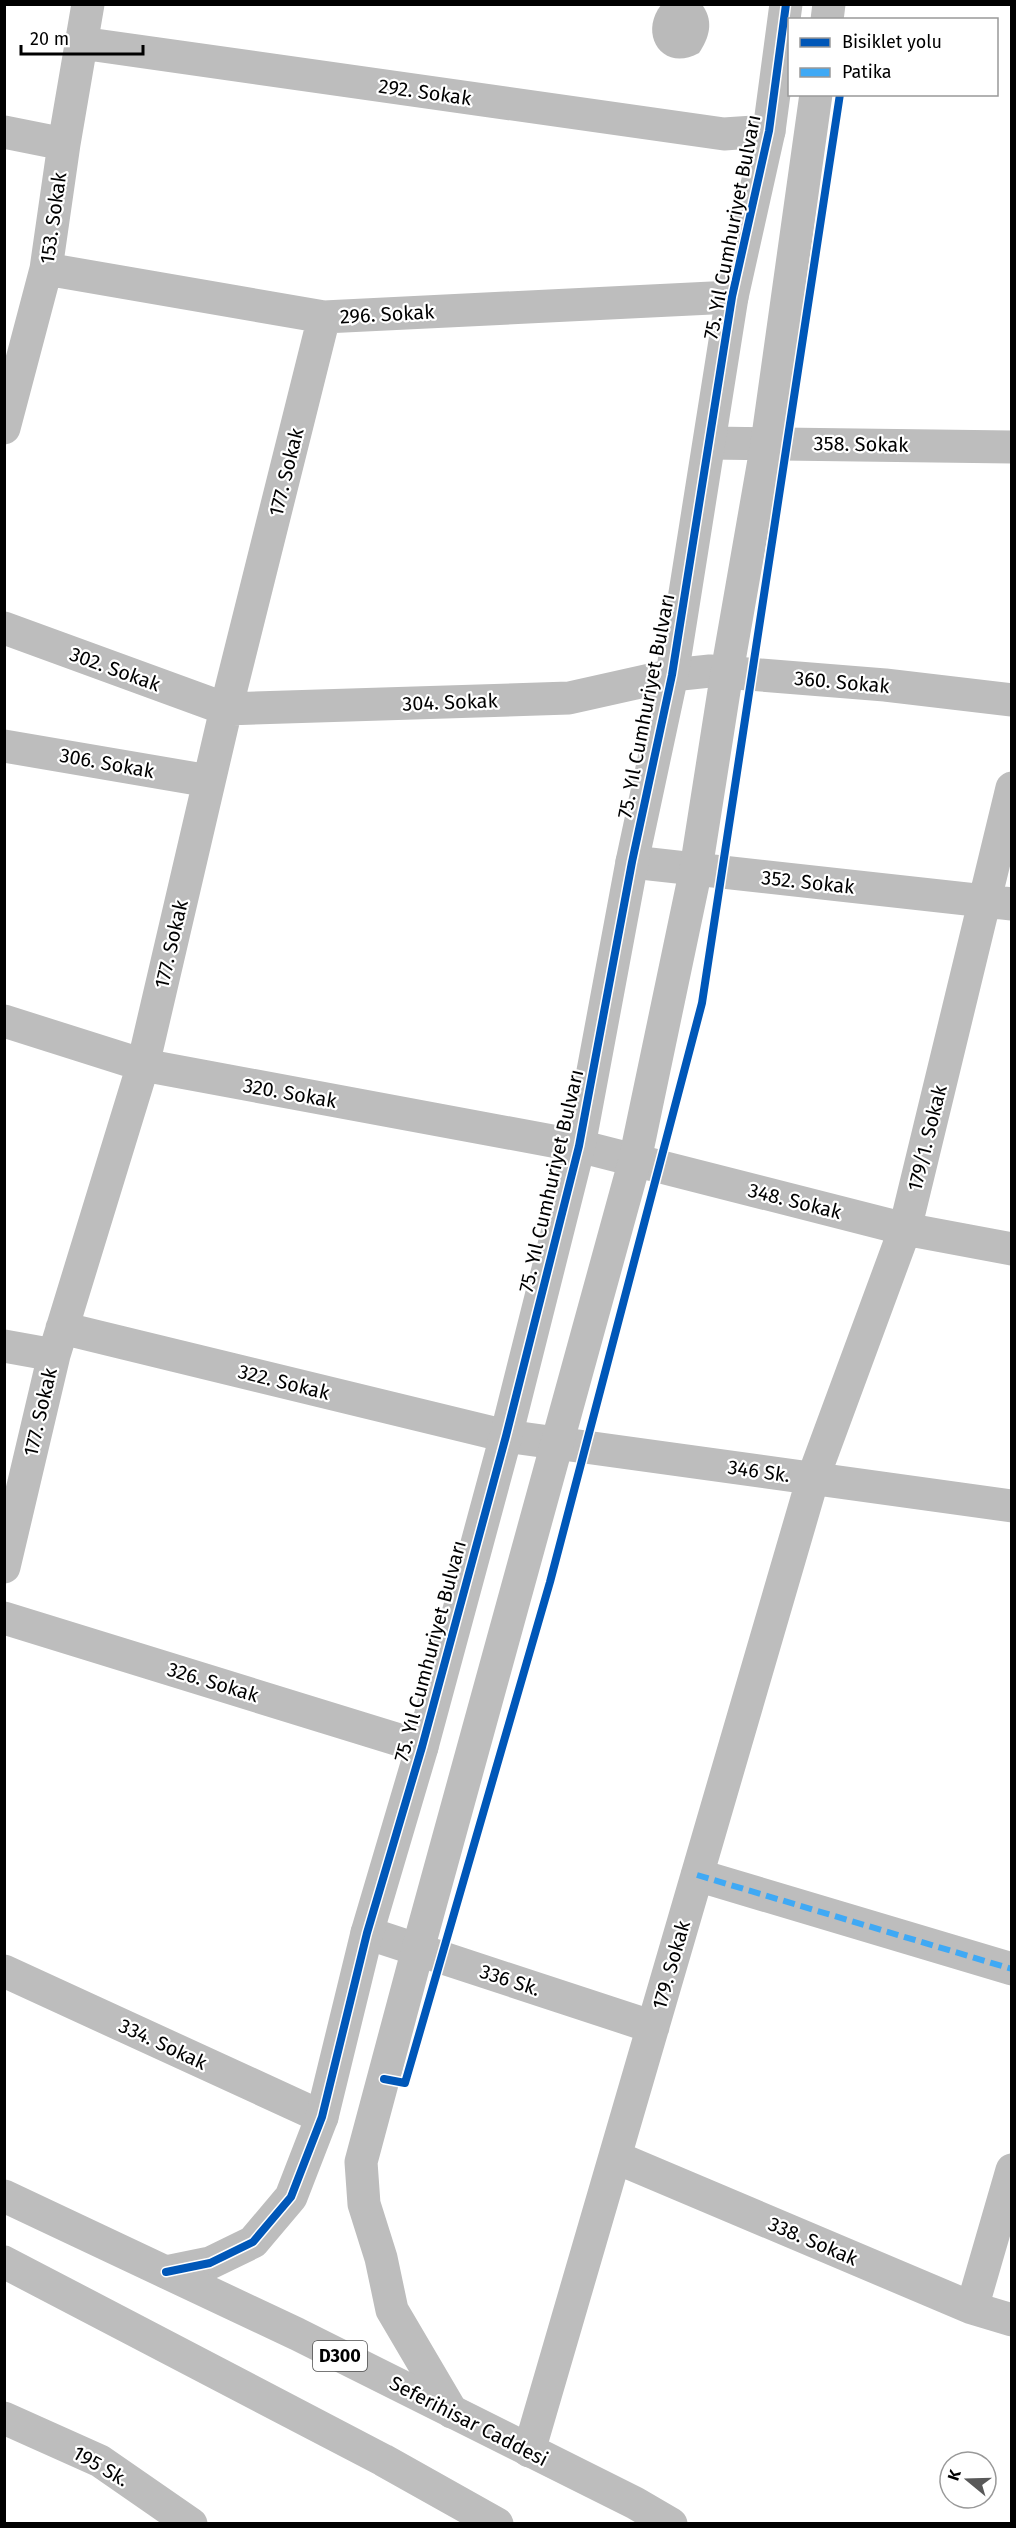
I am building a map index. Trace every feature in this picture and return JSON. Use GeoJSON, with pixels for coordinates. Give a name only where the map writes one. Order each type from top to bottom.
{"type":"FeatureCollection","features":[{"type":"Feature","properties":{"kind":"main road","name":"153. Sokak"},"geometry":{"type":"LineString","coordinates":[[4,428],[9,388],[46,269],[88,4]]}},
{"type":"Feature","properties":{"kind":"main road","name":"75. Yıl Cumhuriyet Bulvarı"},"geometry":{"type":"LineString","coordinates":[[166,2272],[210,2263],[253,2242],[291,2197],[322,2117],[367,1933],[422,1747],[506,1436],[579,1146],[632,862],[672,675],[732,297],[769,131],[786,4]]}},
{"type":"Feature","properties":{"kind":"main road","name":"292. Sokak"},"geometry":{"type":"LineString","coordinates":[[81,43],[724,134],[769,131]]}},
{"type":"Feature","properties":{"kind":"main road"},"geometry":{"type":"LineString","coordinates":[[452,2412],[392,2310],[381,2258],[364,2204],[362,2162],[556,1442],[635,1160],[696,869],[727,672],[767,443],[816,96]]}},
{"type":"Feature","properties":{"kind":"main road"},"geometry":{"type":"LineString","coordinates":[[4,132],[64,144]]}},
{"type":"Feature","properties":{"kind":"main road","name":"296. Sokak"},"geometry":{"type":"LineString","coordinates":[[46,269],[324,317],[732,297]]}},
{"type":"Feature","properties":{"kind":"main road","name":"177. Sokak"},"geometry":{"type":"LineString","coordinates":[[4,1567],[58,1342],[142,1065],[226,709],[324,317]]}},
{"type":"Feature","properties":{"kind":"main road","name":"358. Sokak"},"geometry":{"type":"LineString","coordinates":[[710,443],[1011,447]]}},
{"type":"Feature","properties":{"kind":"main road","name":"302. Sokak"},"geometry":{"type":"LineString","coordinates":[[4,628],[226,709]]}},
{"type":"Feature","properties":{"kind":"main road","name":"360. Sokak"},"geometry":{"type":"LineString","coordinates":[[672,675],[710,671],[727,672],[885,685],[1011,700]]}},
{"type":"Feature","properties":{"kind":"main road","name":"304. Sokak"},"geometry":{"type":"LineString","coordinates":[[226,709],[569,698],[672,675]]}},
{"type":"Feature","properties":{"kind":"main road","name":"306. Sokak"},"geometry":{"type":"LineString","coordinates":[[4,746],[209,781]]}},
{"type":"Feature","properties":{"kind":"main road","name":"179/1. Sokak"},"geometry":{"type":"LineString","coordinates":[[813,1478],[905,1229],[998,903],[1011,788]]}},
{"type":"Feature","properties":{"kind":"main road","name":"352. Sokak"},"geometry":{"type":"LineString","coordinates":[[632,862],[998,903]]}},
{"type":"Feature","properties":{"kind":"main road","name":"320. Sokak"},"geometry":{"type":"LineString","coordinates":[[4,1021],[142,1065],[579,1146]]}},
{"type":"Feature","properties":{"kind":"main road","name":"348. Sokak"},"geometry":{"type":"LineString","coordinates":[[579,1146],[905,1229],[1011,1249]]}},
{"type":"Feature","properties":{"kind":"main road","name":"322. Sokak"},"geometry":{"type":"LineString","coordinates":[[4,1346],[58,1342],[506,1436]]}},
{"type":"Feature","properties":{"kind":"main road","name":"346 Sk."},"geometry":{"type":"LineString","coordinates":[[506,1436],[1011,1506]]}},
{"type":"Feature","properties":{"kind":"main road","name":"179. Sokak"},"geometry":{"type":"LineString","coordinates":[[530,2451],[813,1478]]}},
{"type":"Feature","properties":{"kind":"main road","name":"326. Sokak"},"geometry":{"type":"LineString","coordinates":[[4,1618],[422,1747]]}},
{"type":"Feature","properties":{"kind":"main road"},"geometry":{"type":"LineString","coordinates":[[697,1875],[1011,1969]]}},
{"type":"Feature","properties":{"kind":"main road","name":"336 Sk."},"geometry":{"type":"LineString","coordinates":[[367,1933],[653,2027]]}},
{"type":"Feature","properties":{"kind":"main road","name":"334. Sokak"},"geometry":{"type":"LineString","coordinates":[[4,1971],[322,2117]]}},
{"type":"Feature","properties":{"kind":"main road","name":"338. Sokak"},"geometry":{"type":"LineString","coordinates":[[615,2157],[972,2308],[1011,2320]]}},
{"type":"Feature","properties":{"kind":"main road"},"geometry":{"type":"LineString","coordinates":[[972,2308],[1011,2170]]}},
{"type":"Feature","properties":{"kind":"main road","name":"Seferihisar Caddesi"},"geometry":{"type":"LineString","coordinates":[[4,2196],[297,2334],[671,2523]]}},
{"type":"Feature","properties":{"kind":"main road"},"geometry":{"type":"LineString","coordinates":[[4,2262],[383,2460],[497,2523]]}},
{"type":"Feature","properties":{"kind":"main road","name":"195 Sk."},"geometry":{"type":"LineString","coordinates":[[4,2418],[100,2462],[191,2523]]}},
{"type":"Feature","properties":{"kind":"shaded area"},"geometry":{"type":"Polygon","coordinates":[[[661,5],[703,6],[708,18],[709,30],[699,53],[686,58],[675,58],[665,55],[658,48],[653,39],[652,28],[661,5]]]}},
{"type":"Feature","properties":{"kind":"marked path"},"geometry":{"type":"LineString","coordinates":[[697,1875],[1012,1969]]}},
{"type":"Feature","properties":{"kind":"cycle path"},"geometry":{"type":"LineString","coordinates":[[166,2272],[210,2263],[253,2242],[291,2197],[322,2117],[367,1933],[422,1747],[506,1436],[579,1146],[632,862],[672,675],[732,297],[769,131],[786,4]]}},
{"type":"Feature","properties":{"kind":"cycle path"},"geometry":{"type":"LineString","coordinates":[[384,2079],[405,2083],[550,1582],[702,1003],[840,96]]}}]}
